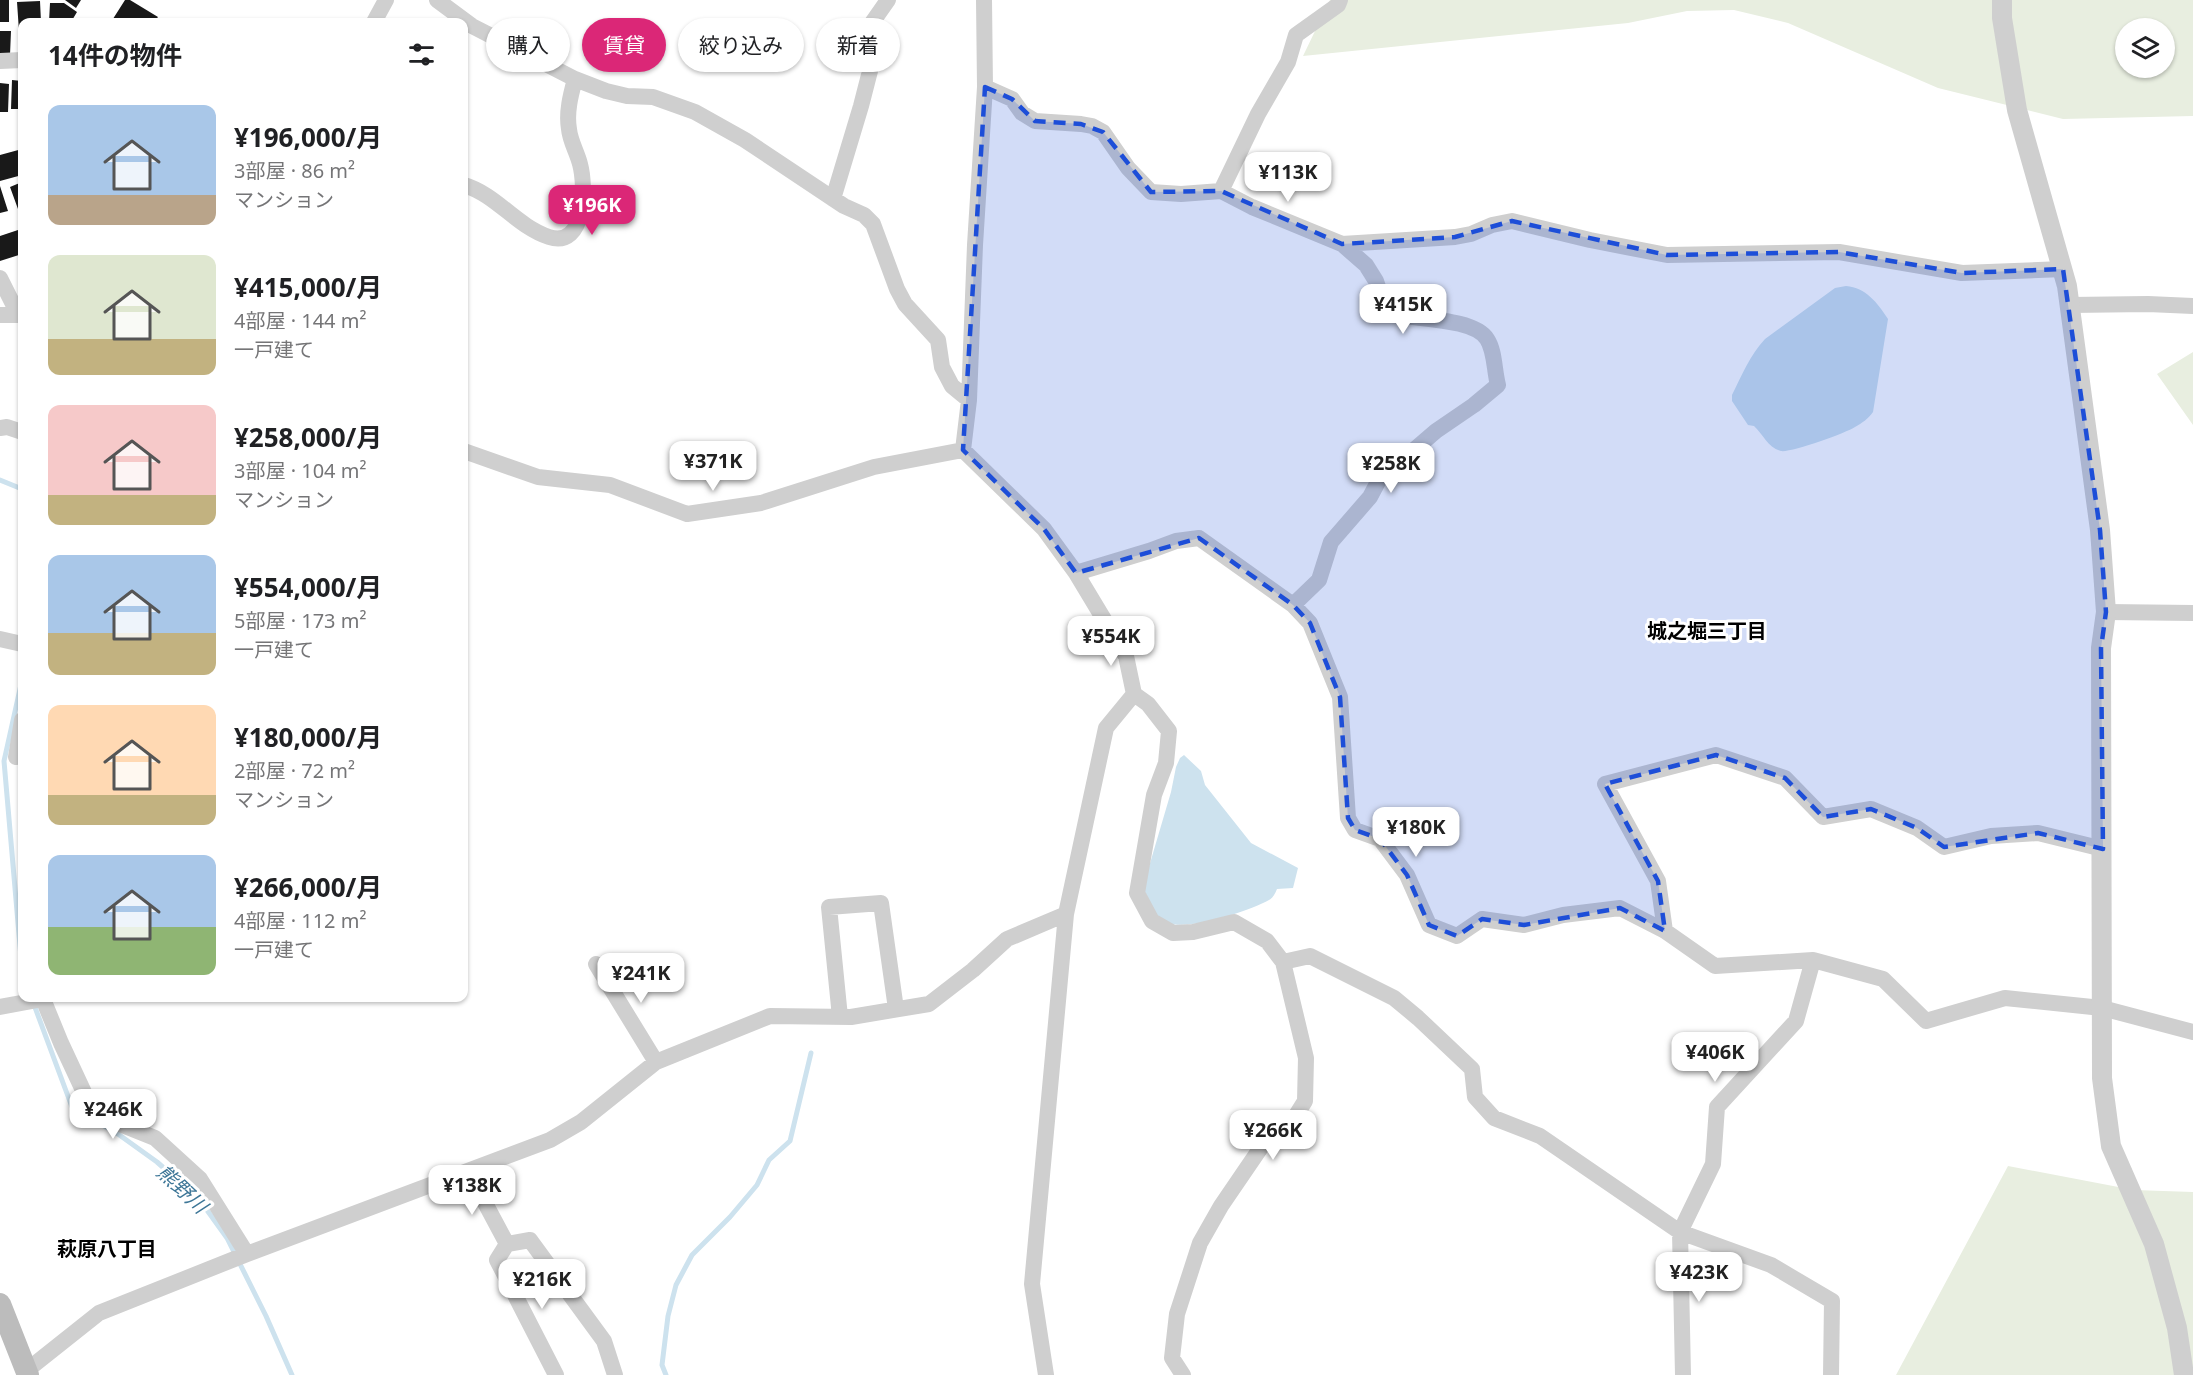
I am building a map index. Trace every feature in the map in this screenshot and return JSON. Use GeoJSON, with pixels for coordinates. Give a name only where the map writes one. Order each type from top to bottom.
{"type":"FeatureCollection","features":[{"type":"Feature","properties":{"kind":"main road"},"geometry":{"type":"LineString","coordinates":[[0,1304],[27,1373]]}},
{"type":"Feature","properties":{"kind":"street"},"geometry":{"type":"LineString","coordinates":[[376,18],[386,0]]}},
{"type":"Feature","properties":{"kind":"street"},"geometry":{"type":"LineString","coordinates":[[437,0],[461,18]]}},
{"type":"Feature","properties":{"kind":"street"},"geometry":{"type":"LineString","coordinates":[[832,199],[870,71],[855,47],[888,0]]}},
{"type":"Feature","properties":{"kind":"street"},"geometry":{"type":"LineString","coordinates":[[963,450],[969,400],[975,245],[985,87],[984,0]]}},
{"type":"Feature","properties":{"kind":"street"},"geometry":{"type":"LineString","coordinates":[[1221,191],[1258,114],[1287,62],[1296,35],[1338,5],[1340,0]]}},
{"type":"Feature","properties":{"kind":"street"},"geometry":{"type":"LineString","coordinates":[[2002,0],[2002,18],[2017,110],[2063,270],[2070,304],[2100,530],[2106,612],[2101,648],[2102,1078],[2111,1146],[2154,1244],[2177,1328],[2184,1375]]}},
{"type":"Feature","properties":{"kind":"street"},"geometry":{"type":"LineString","coordinates":[[468,23],[575,79],[606,91],[627,96],[653,97],[695,112],[745,140],[832,199],[864,215],[873,224],[904,304],[938,340],[942,367],[952,386],[969,400]]}},
{"type":"Feature","properties":{"kind":"street"},"geometry":{"type":"LineString","coordinates":[[0,61],[18,60]]}},
{"type":"Feature","properties":{"kind":"street"},"geometry":{"type":"LineString","coordinates":[[468,187],[488,195],[525,225],[549,237],[561,239],[569,236],[577,227],[583,182],[580,163],[568,128],[569,99],[575,79]]}},
{"type":"Feature","properties":{"kind":"street"},"geometry":{"type":"LineString","coordinates":[[985,87],[1012,99],[1022,113],[1035,121],[1081,124],[1092,126],[1103,132],[1128,168],[1151,192],[1181,194],[1221,191],[1252,207],[1342,244],[1366,265],[1376,281],[1387,313],[1400,317],[1466,325],[1482,333],[1490,347],[1498,385],[1474,405],[1436,430],[1379,480],[1370,497],[1331,542],[1319,580],[1293,605]]}},
{"type":"Feature","properties":{"kind":"street"},"geometry":{"type":"LineString","coordinates":[[1342,244],[1455,237],[1512,221],[1590,240],[1667,255],[1839,252],[1962,273],[2063,270]]}},
{"type":"Feature","properties":{"kind":"street"},"geometry":{"type":"LineString","coordinates":[[0,278],[18,310]]}},
{"type":"Feature","properties":{"kind":"street"},"geometry":{"type":"LineString","coordinates":[[2070,304],[2193,306]]}},
{"type":"Feature","properties":{"kind":"street"},"geometry":{"type":"LineString","coordinates":[[0,315],[18,314]]}},
{"type":"Feature","properties":{"kind":"street"},"geometry":{"type":"LineString","coordinates":[[0,428],[7,427],[18,431]]}},
{"type":"Feature","properties":{"kind":"street"},"geometry":{"type":"LineString","coordinates":[[468,452],[538,477],[610,485],[687,513],[760,502],[874,467],[963,450]]}},
{"type":"Feature","properties":{"kind":"street"},"geometry":{"type":"LineString","coordinates":[[963,450],[1044,529],[1076,573],[1126,656],[1134,694],[1148,704],[1169,732],[1166,763],[1154,795],[1137,893],[1152,921],[1173,933],[1193,932],[1233,922],[1267,942],[1283,962],[1306,1058],[1305,1101],[1295,1117],[1266,1140],[1221,1206],[1200,1243],[1177,1314],[1172,1358],[1183,1375]]}},
{"type":"Feature","properties":{"kind":"street"},"geometry":{"type":"LineString","coordinates":[[1076,573],[1176,541],[1199,538],[1293,605],[1310,623],[1340,696],[1348,818],[1355,830],[1380,839],[1387,848],[1407,875],[1429,925],[1457,936],[1482,919],[1524,925],[1563,915],[1620,908],[1665,931],[1715,966],[1813,960],[1883,979],[1926,1021],[2005,998],[2102,1008],[2193,1032]]}},
{"type":"Feature","properties":{"kind":"street"},"geometry":{"type":"LineString","coordinates":[[2106,612],[2193,613]]}},
{"type":"Feature","properties":{"kind":"street"},"geometry":{"type":"LineString","coordinates":[[0,639],[18,643]]}},
{"type":"Feature","properties":{"kind":"street"},"geometry":{"type":"LineString","coordinates":[[1046,1375],[1032,1284],[1066,914],[1106,728],[1134,694]]}},
{"type":"Feature","properties":{"kind":"street"},"geometry":{"type":"LineString","coordinates":[[16,757],[18,745]]}},
{"type":"Feature","properties":{"kind":"street"},"geometry":{"type":"LineString","coordinates":[[1665,931],[1658,881],[1605,784],[1716,755],[1785,778],[1823,817],[1871,809],[1917,828],[1944,847],[1991,836],[2038,833],[2103,849]]}},
{"type":"Feature","properties":{"kind":"street"},"geometry":{"type":"LineString","coordinates":[[840,1017],[829,907],[881,903],[896,1009]]}},
{"type":"Feature","properties":{"kind":"street"},"geometry":{"type":"LineString","coordinates":[[27,1373],[99,1313],[247,1254],[550,1140],[581,1122],[656,1062],[770,1016],[840,1017],[928,1004],[973,970],[1007,939],[1066,914]]}},
{"type":"Feature","properties":{"kind":"street"},"geometry":{"type":"LineString","coordinates":[[1283,962],[1310,956],[1394,998],[1472,1069],[1475,1097],[1494,1118],[1540,1136],[1680,1232],[1771,1265],[1832,1301],[1830,1375]]}},
{"type":"Feature","properties":{"kind":"street"},"geometry":{"type":"LineString","coordinates":[[1683,1375],[1680,1232],[1713,1164],[1716,1107],[1796,1021],[1813,960]]}},
{"type":"Feature","properties":{"kind":"street"},"geometry":{"type":"LineString","coordinates":[[596,964],[656,1062]]}},
{"type":"Feature","properties":{"kind":"street"},"geometry":{"type":"LineString","coordinates":[[0,1007],[27,1002]]}},
{"type":"Feature","properties":{"kind":"street"},"geometry":{"type":"LineString","coordinates":[[44,1002],[88,1101],[115,1122],[154,1138],[200,1179],[247,1254]]}},
{"type":"Feature","properties":{"kind":"street"},"geometry":{"type":"LineString","coordinates":[[468,1171],[507,1244]]}},
{"type":"Feature","properties":{"kind":"street"},"geometry":{"type":"LineString","coordinates":[[556,1375],[497,1260],[507,1244],[530,1240],[604,1341],[615,1375]]}},
{"type":"Feature","properties":{"kind":"highlighted area"},"geometry":{"type":"Polygon","coordinates":[[[985,87],[1012,99],[1035,121],[1081,124],[1103,132],[1151,192],[1221,191],[1342,244],[1455,237],[1512,221],[1667,255],[1839,252],[1962,273],[2063,269],[2100,530],[2106,612],[2101,648],[2103,849],[2038,833],[1944,847],[1917,828],[1871,809],[1823,817],[1785,778],[1716,755],[1605,784],[1658,881],[1665,931],[1620,908],[1524,925],[1482,919],[1457,936],[1429,925],[1407,875],[1380,839],[1355,830],[1348,818],[1340,697],[1310,623],[1293,605],[1199,538],[1076,573],[1044,529],[963,450],[985,87]]]}},
{"type":"Feature","properties":{"kind":"shaded area"},"geometry":{"type":"Polygon","coordinates":[[[1330,0],[2193,0],[2193,116],[2063,119],[1938,88],[1788,23],[1734,10],[1687,11],[1628,23],[1303,56],[1330,0]]]}},
{"type":"Feature","properties":{"kind":"shaded area"},"geometry":{"type":"Polygon","coordinates":[[[2193,352],[2193,425],[2157,374],[2193,352]]]}},
{"type":"Feature","properties":{"kind":"shaded area"},"geometry":{"type":"Polygon","coordinates":[[[2008,1166],[2134,1190],[2193,1192],[2193,1375],[1896,1375],[2008,1166]]]}},
{"type":"Feature","properties":{"kind":"water"},"geometry":{"type":"Polygon","coordinates":[[[1846,286],[1865,293],[1880,307],[1888,319],[1873,412],[1860,424],[1841,434],[1795,449],[1781,451],[1776,449],[1754,426],[1748,425],[1732,401],[1732,395],[1751,358],[1765,339],[1835,288],[1846,286]]]}},
{"type":"Feature","properties":{"kind":"water"},"geometry":{"type":"Polygon","coordinates":[[[1184,755],[1201,771],[1205,785],[1251,843],[1298,868],[1293,888],[1277,889],[1269,900],[1215,920],[1184,925],[1171,924],[1158,917],[1143,887],[1171,792],[1176,767],[1184,755]]]}},
{"type":"Feature","properties":{"kind":"building"},"geometry":{"type":"Polygon","coordinates":[[[0,0],[9,0],[9,22],[0,22],[0,0]]]}},
{"type":"Feature","properties":{"kind":"building"},"geometry":{"type":"Polygon","coordinates":[[[65,0],[81,0],[76,8],[65,0]]]}},
{"type":"Feature","properties":{"kind":"building"},"geometry":{"type":"Polygon","coordinates":[[[125,0],[130,0],[158,17],[157,18],[114,18],[125,0]]]}},
{"type":"Feature","properties":{"kind":"building"},"geometry":{"type":"Polygon","coordinates":[[[40,1],[41,18],[18,18],[17,2],[40,1]]]}},
{"type":"Feature","properties":{"kind":"building"},"geometry":{"type":"Polygon","coordinates":[[[50,3],[64,3],[77,12],[73,18],[49,18],[50,3]]]}},
{"type":"Feature","properties":{"kind":"building"},"geometry":{"type":"Polygon","coordinates":[[[0,31],[11,31],[10,55],[0,55],[0,31]]]}},
{"type":"Feature","properties":{"kind":"building"},"geometry":{"type":"Polygon","coordinates":[[[12,80],[18,81],[18,109],[11,109],[12,80]]]}},
{"type":"Feature","properties":{"kind":"building"},"geometry":{"type":"Polygon","coordinates":[[[0,83],[9,84],[8,112],[0,112],[0,83]]]}},
{"type":"Feature","properties":{"kind":"building"},"geometry":{"type":"Polygon","coordinates":[[[18,150],[18,176],[0,181],[0,155],[18,150]]]}},
{"type":"Feature","properties":{"kind":"building"},"geometry":{"type":"Polygon","coordinates":[[[18,184],[18,209],[10,187],[18,184]]]}},
{"type":"Feature","properties":{"kind":"building"},"geometry":{"type":"Polygon","coordinates":[[[0,186],[8,211],[0,213],[0,186]]]}},
{"type":"Feature","properties":{"kind":"building"},"geometry":{"type":"Polygon","coordinates":[[[18,230],[18,255],[0,261],[0,236],[18,230]]]}},
{"type":"Feature","properties":{"kind":"waterway","name":"熊野川"},"geometry":{"type":"LineString","coordinates":[[0,480],[18,487]]}},
{"type":"Feature","properties":{"kind":"waterway","name":"熊野川"},"geometry":{"type":"LineString","coordinates":[[18,698],[4,761],[18,923]]}},
{"type":"Feature","properties":{"kind":"waterway","name":"熊野川"},"geometry":{"type":"LineString","coordinates":[[33,1002],[72,1107],[118,1134],[157,1162],[199,1199],[227,1238],[266,1316],[292,1375]]}},
{"type":"Feature","properties":{"kind":"waterway"},"geometry":{"type":"LineString","coordinates":[[666,1375],[662,1365],[668,1316],[676,1285],[692,1255],[730,1217],[757,1185],[769,1160],[790,1141],[811,1053]]}},
{"type":"Feature","properties":{"kind":"district","name":"城之堀三丁目"},"geometry":{"type":"Point","coordinates":[1707,631]}},
{"type":"Feature","properties":{"kind":"district","name":"萩原八丁目"},"geometry":{"type":"Point","coordinates":[107,1249]}}]}
